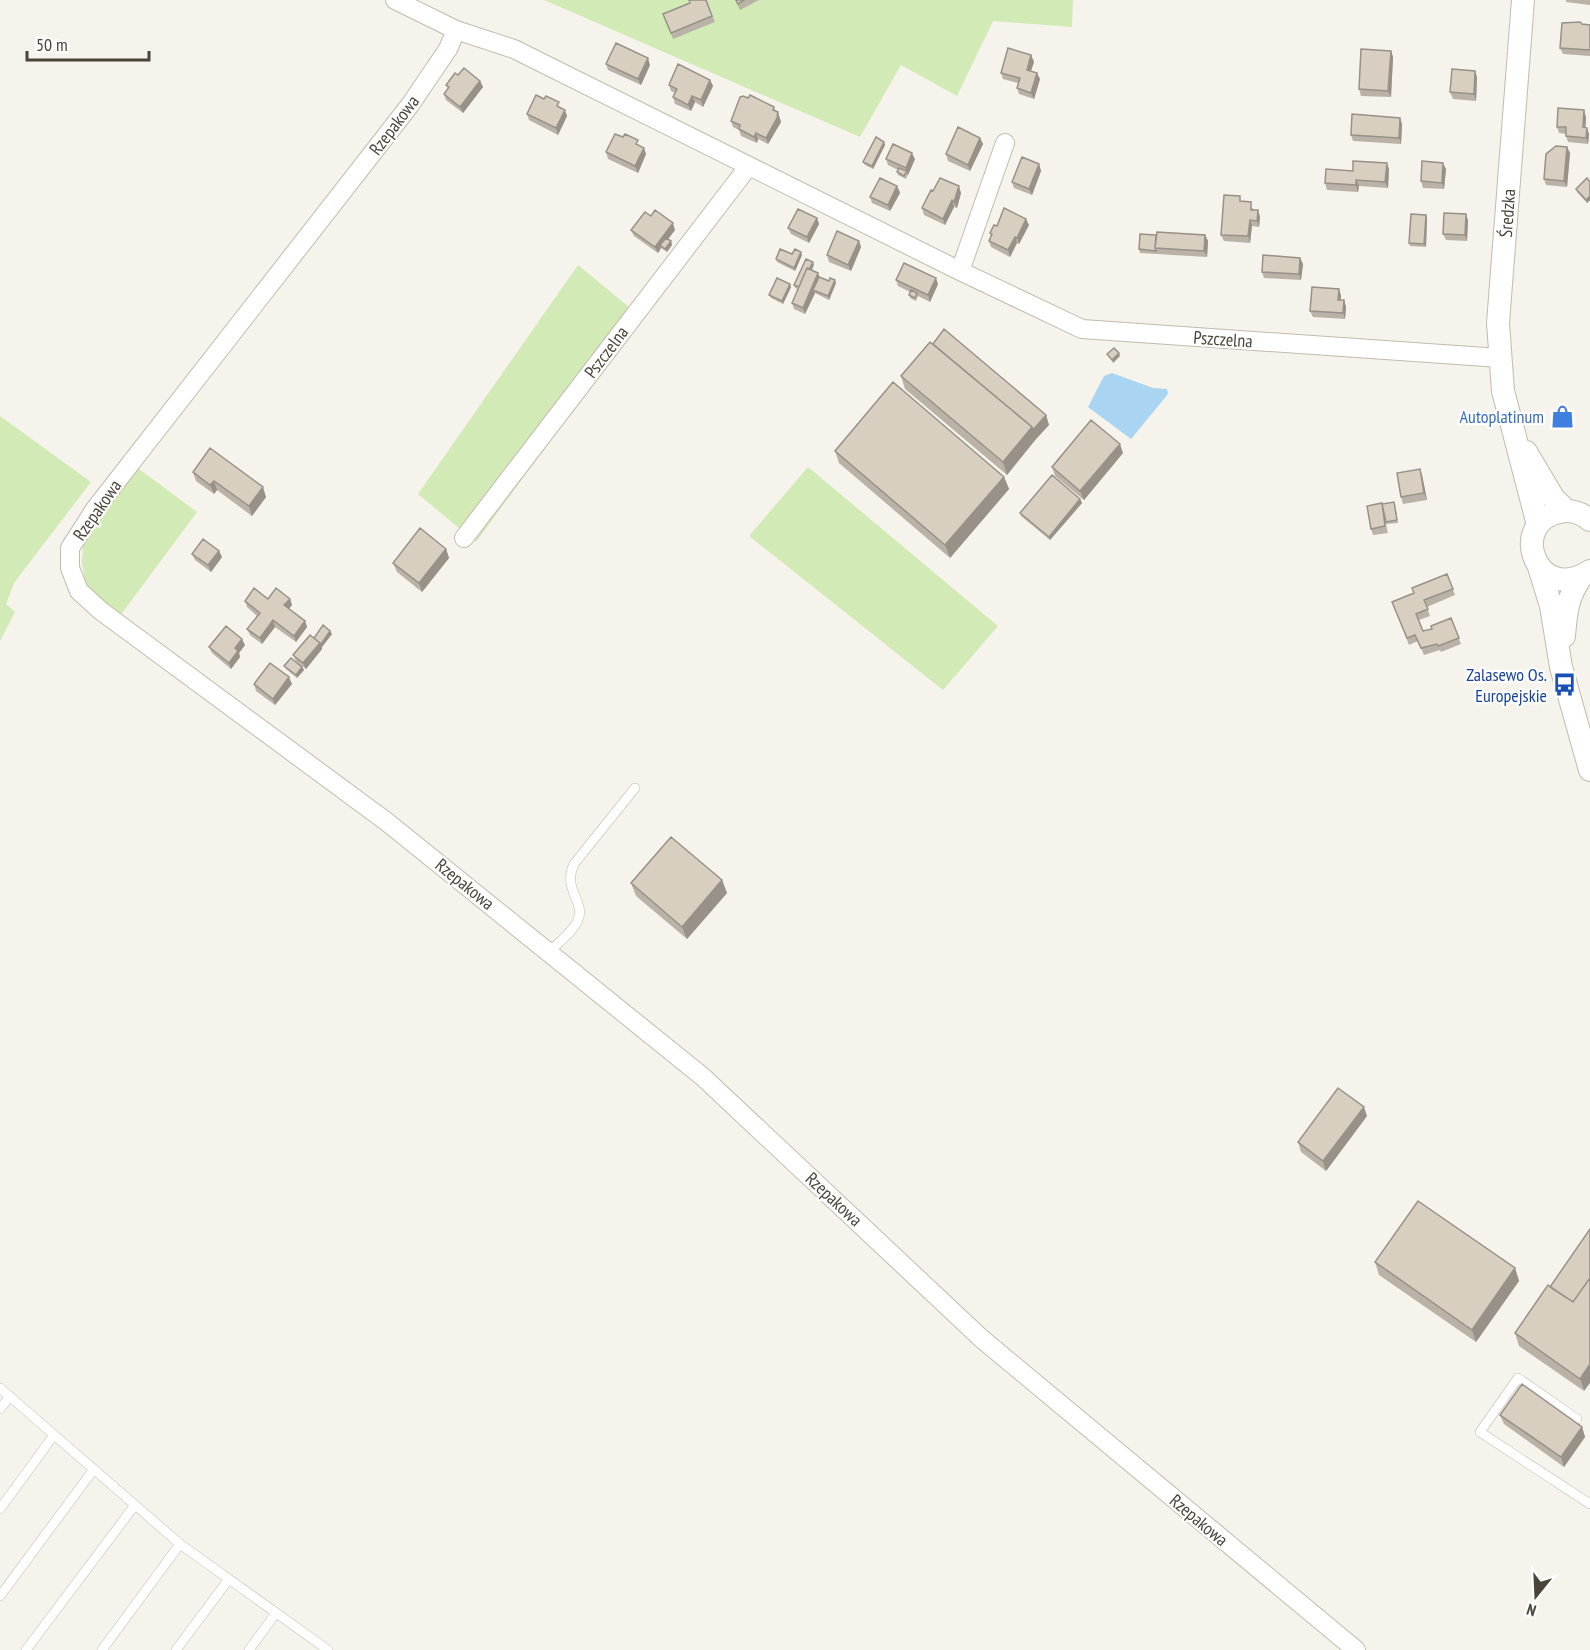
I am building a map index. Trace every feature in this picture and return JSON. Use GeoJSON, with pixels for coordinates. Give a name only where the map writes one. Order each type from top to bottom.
{"type":"FeatureCollection","features":[{"type":"Feature","properties":{"kind":"street","name":"Pszczelna"},"geometry":{"type":"LineString","coordinates":[[395,0],[456,30],[514,50],[748,167],[1082,329],[1500,358]]}},
{"type":"Feature","properties":{"kind":"street","name":"Średzka"},"geometry":{"type":"LineString","coordinates":[[1523,0],[1498,323],[1503,391],[1538,525]]}},
{"type":"Feature","properties":{"kind":"street","name":"Rzepakowa"},"geometry":{"type":"LineString","coordinates":[[456,30],[448,49],[410,105],[95,509],[70,548],[70,568],[79,591],[101,610],[387,822],[703,1077],[982,1339],[1356,1650]]}},
{"type":"Feature","properties":{"kind":"street"},"geometry":{"type":"LineString","coordinates":[[960,271],[1005,143]]}},
{"type":"Feature","properties":{"kind":"street","name":"Pszczelna"},"geometry":{"type":"LineString","coordinates":[[465,538],[748,167]]}},
{"type":"Feature","properties":{"kind":"street","name":"Średzka"},"geometry":{"type":"LineString","coordinates":[[1511,424],[1554,499],[1583,517]]}},
{"type":"Feature","properties":{"kind":"street"},"geometry":{"type":"LineString","coordinates":[[1583,517],[1555,512],[1538,525],[1531,546],[1551,606],[1561,667],[1590,770]]}},
{"type":"Feature","properties":{"kind":"street"},"geometry":{"type":"LineString","coordinates":[[1539,567],[1558,579],[1569,580],[1585,574]]}},
{"type":"Feature","properties":{"kind":"street"},"geometry":{"type":"LineString","coordinates":[[1561,667],[1566,607],[1571,592],[1585,574]]}},
{"type":"Feature","properties":{"kind":"lane"},"geometry":{"type":"LineString","coordinates":[[549,952],[574,926],[580,913],[570,881],[570,872],[574,864],[634,788]]}},
{"type":"Feature","properties":{"kind":"lane"},"geometry":{"type":"LineString","coordinates":[[1578,1419],[1518,1378],[1480,1432],[1590,1504]]}},
{"type":"Feature","properties":{"kind":"lane"},"geometry":{"type":"LineString","coordinates":[[0,1388],[180,1544],[323,1649]]}},
{"type":"Feature","properties":{"kind":"lane"},"geometry":{"type":"LineString","coordinates":[[0,1409],[9,1396]]}},
{"type":"Feature","properties":{"kind":"lane"},"geometry":{"type":"LineString","coordinates":[[0,1509],[54,1435]]}},
{"type":"Feature","properties":{"kind":"lane"},"geometry":{"type":"LineString","coordinates":[[0,1596],[94,1469]]}},
{"type":"Feature","properties":{"kind":"lane"},"geometry":{"type":"LineString","coordinates":[[26,1650],[135,1504]]}},
{"type":"Feature","properties":{"kind":"lane"},"geometry":{"type":"LineString","coordinates":[[102,1650],[180,1544]]}},
{"type":"Feature","properties":{"kind":"lane"},"geometry":{"type":"LineString","coordinates":[[176,1650],[229,1579]]}},
{"type":"Feature","properties":{"kind":"lane"},"geometry":{"type":"LineString","coordinates":[[249,1650],[276,1613]]}},
{"type":"Feature","properties":{"kind":"green space"},"geometry":{"type":"Polygon","coordinates":[[[544,0],[1073,0],[1072,27],[993,21],[957,96],[901,65],[860,137],[544,0]]]}},
{"type":"Feature","properties":{"kind":"green space"},"geometry":{"type":"Polygon","coordinates":[[[578,265],[629,307],[647,308],[476,542],[418,494],[578,265]]]}},
{"type":"Feature","properties":{"kind":"green space"},"geometry":{"type":"Polygon","coordinates":[[[0,416],[91,482],[14,583],[6,604],[15,612],[0,641],[0,416]]]}},
{"type":"Feature","properties":{"kind":"green space"},"geometry":{"type":"Polygon","coordinates":[[[135,466],[197,512],[120,616],[87,591],[82,563],[83,543],[135,466]]]}},
{"type":"Feature","properties":{"kind":"green space"},"geometry":{"type":"Polygon","coordinates":[[[808,467],[998,626],[943,690],[749,536],[808,467]]]}},
{"type":"Feature","properties":{"kind":"water"},"geometry":{"type":"Polygon","coordinates":[[[1112,373],[1153,388],[1167,389],[1168,394],[1131,439],[1088,407],[1104,376],[1112,373]]]}},
{"type":"Feature","properties":{"kind":"building"},"geometry":{"type":"Polygon","coordinates":[[[689,0],[706,0],[712,16],[671,33],[663,14],[690,3],[689,0]]]}},
{"type":"Feature","properties":{"kind":"building"},"geometry":{"type":"Polygon","coordinates":[[[1580,22],[1590,25],[1590,50],[1560,48],[1562,23],[1580,22]]]}},
{"type":"Feature","properties":{"kind":"building"},"geometry":{"type":"Polygon","coordinates":[[[616,43],[648,58],[638,79],[606,64],[616,43]]]}},
{"type":"Feature","properties":{"kind":"building"},"geometry":{"type":"Polygon","coordinates":[[[1008,48],[1031,55],[1027,70],[1037,73],[1031,93],[1017,88],[1020,78],[1001,73],[1008,48]]]}},
{"type":"Feature","properties":{"kind":"building"},"geometry":{"type":"Polygon","coordinates":[[[1361,49],[1391,51],[1388,91],[1359,89],[1361,49]]]}},
{"type":"Feature","properties":{"kind":"building"},"geometry":{"type":"Polygon","coordinates":[[[678,64],[710,80],[701,100],[692,96],[688,105],[673,97],[677,89],[669,85],[678,64]]]}},
{"type":"Feature","properties":{"kind":"building"},"geometry":{"type":"Polygon","coordinates":[[[464,68],[480,81],[460,107],[444,94],[449,87],[446,85],[455,73],[458,75],[464,68]]]}},
{"type":"Feature","properties":{"kind":"building"},"geometry":{"type":"Polygon","coordinates":[[[1452,69],[1475,71],[1474,94],[1450,92],[1452,69]]]}},
{"type":"Feature","properties":{"kind":"building"},"geometry":{"type":"Polygon","coordinates":[[[536,95],[544,99],[546,96],[559,102],[557,106],[565,110],[556,128],[527,114],[536,95]]]}},
{"type":"Feature","properties":{"kind":"building"},"geometry":{"type":"Polygon","coordinates":[[[750,95],[774,107],[773,110],[778,112],[766,138],[756,133],[754,137],[739,129],[740,125],[731,121],[740,97],[748,98],[750,95]]]}},
{"type":"Feature","properties":{"kind":"building"},"geometry":{"type":"Polygon","coordinates":[[[1558,108],[1584,110],[1583,127],[1587,128],[1586,138],[1566,136],[1566,127],[1557,127],[1558,108]]]}},
{"type":"Feature","properties":{"kind":"building"},"geometry":{"type":"Polygon","coordinates":[[[1352,114],[1400,118],[1399,138],[1351,135],[1352,114]]]}},
{"type":"Feature","properties":{"kind":"building"},"geometry":{"type":"Polygon","coordinates":[[[958,127],[980,138],[968,165],[946,154],[958,127]]]}},
{"type":"Feature","properties":{"kind":"building"},"geometry":{"type":"Polygon","coordinates":[[[615,134],[623,137],[625,134],[638,140],[636,144],[644,148],[635,166],[606,152],[615,134]]]}},
{"type":"Feature","properties":{"kind":"building"},"geometry":{"type":"Polygon","coordinates":[[[876,137],[884,142],[872,166],[863,162],[876,137]]]}},
{"type":"Feature","properties":{"kind":"building"},"geometry":{"type":"Polygon","coordinates":[[[893,144],[912,153],[906,168],[886,159],[893,144]]]}},
{"type":"Feature","properties":{"kind":"building"},"geometry":{"type":"Polygon","coordinates":[[[1556,146],[1567,147],[1564,181],[1544,179],[1546,154],[1556,146]]]}},
{"type":"Feature","properties":{"kind":"building"},"geometry":{"type":"Polygon","coordinates":[[[1022,157],[1039,164],[1029,189],[1012,182],[1022,157]]]}},
{"type":"Feature","properties":{"kind":"building"},"geometry":{"type":"Polygon","coordinates":[[[1353,161],[1387,163],[1385,182],[1356,180],[1356,185],[1325,183],[1326,169],[1353,171],[1353,161]]]}},
{"type":"Feature","properties":{"kind":"building"},"geometry":{"type":"Polygon","coordinates":[[[1422,161],[1443,163],[1442,183],[1421,181],[1422,161]]]}},
{"type":"Feature","properties":{"kind":"building"},"geometry":{"type":"Polygon","coordinates":[[[899,168],[907,171],[904,176],[897,172],[899,168]]]}},
{"type":"Feature","properties":{"kind":"building"},"geometry":{"type":"Polygon","coordinates":[[[880,178],[897,186],[888,205],[870,197],[880,178]]]}},
{"type":"Feature","properties":{"kind":"building"},"geometry":{"type":"Polygon","coordinates":[[[940,178],[959,186],[954,202],[952,200],[943,219],[922,208],[940,178]]]}},
{"type":"Feature","properties":{"kind":"building"},"geometry":{"type":"Polygon","coordinates":[[[1587,178],[1590,182],[1590,196],[1586,200],[1576,189],[1587,178]]]}},
{"type":"Feature","properties":{"kind":"building"},"geometry":{"type":"Polygon","coordinates":[[[1224,195],[1240,196],[1240,201],[1251,202],[1251,210],[1258,210],[1257,221],[1250,220],[1248,236],[1221,235],[1224,195]]]}},
{"type":"Feature","properties":{"kind":"building"},"geometry":{"type":"Polygon","coordinates":[[[1004,208],[1026,219],[1008,250],[989,241],[992,234],[990,233],[994,225],[997,226],[1004,208]]]}},
{"type":"Feature","properties":{"kind":"building"},"geometry":{"type":"Polygon","coordinates":[[[798,209],[817,218],[807,237],[788,228],[798,209]]]}},
{"type":"Feature","properties":{"kind":"building"},"geometry":{"type":"Polygon","coordinates":[[[655,210],[673,223],[655,247],[631,230],[645,212],[651,216],[655,210]]]}},
{"type":"Feature","properties":{"kind":"building"},"geometry":{"type":"Polygon","coordinates":[[[1444,213],[1466,214],[1465,235],[1443,234],[1444,213]]]}},
{"type":"Feature","properties":{"kind":"building"},"geometry":{"type":"Polygon","coordinates":[[[1411,214],[1426,215],[1424,244],[1409,243],[1411,214]]]}},
{"type":"Feature","properties":{"kind":"building"},"geometry":{"type":"Polygon","coordinates":[[[837,231],[859,241],[848,265],[827,255],[837,231]]]}},
{"type":"Feature","properties":{"kind":"building"},"geometry":{"type":"Polygon","coordinates":[[[1157,232],[1205,235],[1204,251],[1155,248],[1157,232]]]}},
{"type":"Feature","properties":{"kind":"building"},"geometry":{"type":"Polygon","coordinates":[[[1140,234],[1156,235],[1156,251],[1139,249],[1140,234]]]}},
{"type":"Feature","properties":{"kind":"building"},"geometry":{"type":"Polygon","coordinates":[[[666,238],[671,241],[665,249],[660,245],[666,238]]]}},
{"type":"Feature","properties":{"kind":"building"},"geometry":{"type":"Polygon","coordinates":[[[780,249],[792,254],[795,249],[801,252],[794,268],[776,259],[780,249]]]}},
{"type":"Feature","properties":{"kind":"building"},"geometry":{"type":"Polygon","coordinates":[[[1263,255],[1300,258],[1299,274],[1262,272],[1263,255]]]}},
{"type":"Feature","properties":{"kind":"building"},"geometry":{"type":"Polygon","coordinates":[[[806,259],[813,262],[809,269],[807,268],[799,287],[794,285],[806,259]]]}},
{"type":"Feature","properties":{"kind":"building"},"geometry":{"type":"Polygon","coordinates":[[[904,263],[936,278],[928,295],[896,280],[904,263]]]}},
{"type":"Feature","properties":{"kind":"building"},"geometry":{"type":"Polygon","coordinates":[[[807,268],[818,273],[803,308],[792,303],[807,268]]]}},
{"type":"Feature","properties":{"kind":"building"},"geometry":{"type":"Polygon","coordinates":[[[819,277],[829,281],[830,278],[835,280],[828,296],[813,290],[819,277]]]}},
{"type":"Feature","properties":{"kind":"building"},"geometry":{"type":"Polygon","coordinates":[[[777,278],[790,284],[782,301],[769,295],[777,278]]]}},
{"type":"Feature","properties":{"kind":"building"},"geometry":{"type":"Polygon","coordinates":[[[1312,287],[1339,289],[1338,300],[1344,300],[1343,313],[1310,311],[1312,287]]]}},
{"type":"Feature","properties":{"kind":"building"},"geometry":{"type":"Polygon","coordinates":[[[911,290],[917,293],[915,298],[909,295],[911,290]]]}},
{"type":"Feature","properties":{"kind":"building"},"geometry":{"type":"Polygon","coordinates":[[[944,329],[1046,415],[1033,430],[933,344],[944,329]]]}},
{"type":"Feature","properties":{"kind":"building"},"geometry":{"type":"Polygon","coordinates":[[[930,342],[1032,427],[1003,462],[901,376],[930,342]]]}},
{"type":"Feature","properties":{"kind":"building"},"geometry":{"type":"Polygon","coordinates":[[[1114,348],[1119,353],[1112,360],[1107,354],[1114,348]]]}},
{"type":"Feature","properties":{"kind":"building"},"geometry":{"type":"Polygon","coordinates":[[[893,382],[1004,477],[945,545],[835,451],[893,382]]]}},
{"type":"Feature","properties":{"kind":"building"},"geometry":{"type":"Polygon","coordinates":[[[1091,420],[1120,444],[1080,491],[1052,467],[1091,420]]]}},
{"type":"Feature","properties":{"kind":"building"},"geometry":{"type":"Polygon","coordinates":[[[210,448],[263,487],[249,506],[214,481],[210,485],[193,472],[210,448]]]}},
{"type":"Feature","properties":{"kind":"building"},"geometry":{"type":"Polygon","coordinates":[[[1420,469],[1424,493],[1401,497],[1397,473],[1420,469]]]}},
{"type":"Feature","properties":{"kind":"building"},"geometry":{"type":"Polygon","coordinates":[[[1052,475],[1080,499],[1049,537],[1020,513],[1052,475]]]}},
{"type":"Feature","properties":{"kind":"building"},"geometry":{"type":"Polygon","coordinates":[[[1394,502],[1397,520],[1386,522],[1382,504],[1394,502]]]}},
{"type":"Feature","properties":{"kind":"building"},"geometry":{"type":"Polygon","coordinates":[[[1382,503],[1385,526],[1371,529],[1367,506],[1382,503]]]}},
{"type":"Feature","properties":{"kind":"building"},"geometry":{"type":"Polygon","coordinates":[[[420,528],[446,549],[419,583],[393,563],[420,528]]]}},
{"type":"Feature","properties":{"kind":"building"},"geometry":{"type":"Polygon","coordinates":[[[203,539],[219,551],[208,565],[192,554],[203,539]]]}},
{"type":"Feature","properties":{"kind":"building"},"geometry":{"type":"Polygon","coordinates":[[[1447,574],[1453,589],[1424,600],[1428,609],[1416,614],[1423,631],[1432,629],[1431,626],[1451,618],[1459,638],[1438,646],[1437,644],[1421,648],[1415,635],[1407,638],[1392,602],[1414,593],[1412,588],[1447,574]]]}},
{"type":"Feature","properties":{"kind":"building"},"geometry":{"type":"Polygon","coordinates":[[[254,588],[268,599],[276,588],[290,599],[284,605],[305,621],[294,636],[273,620],[260,638],[247,629],[260,613],[245,601],[254,588]]]}},
{"type":"Feature","properties":{"kind":"building"},"geometry":{"type":"Polygon","coordinates":[[[323,625],[330,631],[321,644],[314,638],[323,625]]]}},
{"type":"Feature","properties":{"kind":"building"},"geometry":{"type":"Polygon","coordinates":[[[226,626],[242,639],[235,648],[238,651],[229,663],[209,647],[226,626]]]}},
{"type":"Feature","properties":{"kind":"building"},"geometry":{"type":"Polygon","coordinates":[[[310,635],[320,643],[303,663],[293,655],[310,635]]]}},
{"type":"Feature","properties":{"kind":"building"},"geometry":{"type":"Polygon","coordinates":[[[291,658],[302,667],[296,675],[284,666],[291,658]]]}},
{"type":"Feature","properties":{"kind":"building"},"geometry":{"type":"Polygon","coordinates":[[[270,663],[289,677],[273,699],[254,684],[270,663]]]}},
{"type":"Feature","properties":{"kind":"building"},"geometry":{"type":"Polygon","coordinates":[[[671,837],[722,880],[682,927],[631,883],[671,837]]]}},
{"type":"Feature","properties":{"kind":"building"},"geometry":{"type":"Polygon","coordinates":[[[1338,1088],[1364,1107],[1323,1161],[1298,1142],[1338,1088]]]}},
{"type":"Feature","properties":{"kind":"building"},"geometry":{"type":"Polygon","coordinates":[[[1418,1201],[1515,1268],[1472,1330],[1375,1262],[1418,1201]]]}},
{"type":"Feature","properties":{"kind":"building"},"geometry":{"type":"Polygon","coordinates":[[[1590,1229],[1590,1278],[1573,1302],[1550,1287],[1590,1229]]]}},
{"type":"Feature","properties":{"kind":"building"},"geometry":{"type":"Polygon","coordinates":[[[1590,1278],[1590,1364],[1580,1379],[1515,1333],[1548,1285],[1573,1302],[1590,1278]]]}},
{"type":"Feature","properties":{"kind":"building"},"geometry":{"type":"Polygon","coordinates":[[[1522,1384],[1582,1427],[1561,1457],[1500,1415],[1522,1384]]]}},
{"type":"Feature","properties":{"kind":"place","name":"Autoplatinum"},"geometry":{"type":"Point","coordinates":[1562,416]}},
{"type":"Feature","properties":{"kind":"place","name":"Zalasewo Os. Europejskie"},"geometry":{"type":"Point","coordinates":[1565,684]}}]}
